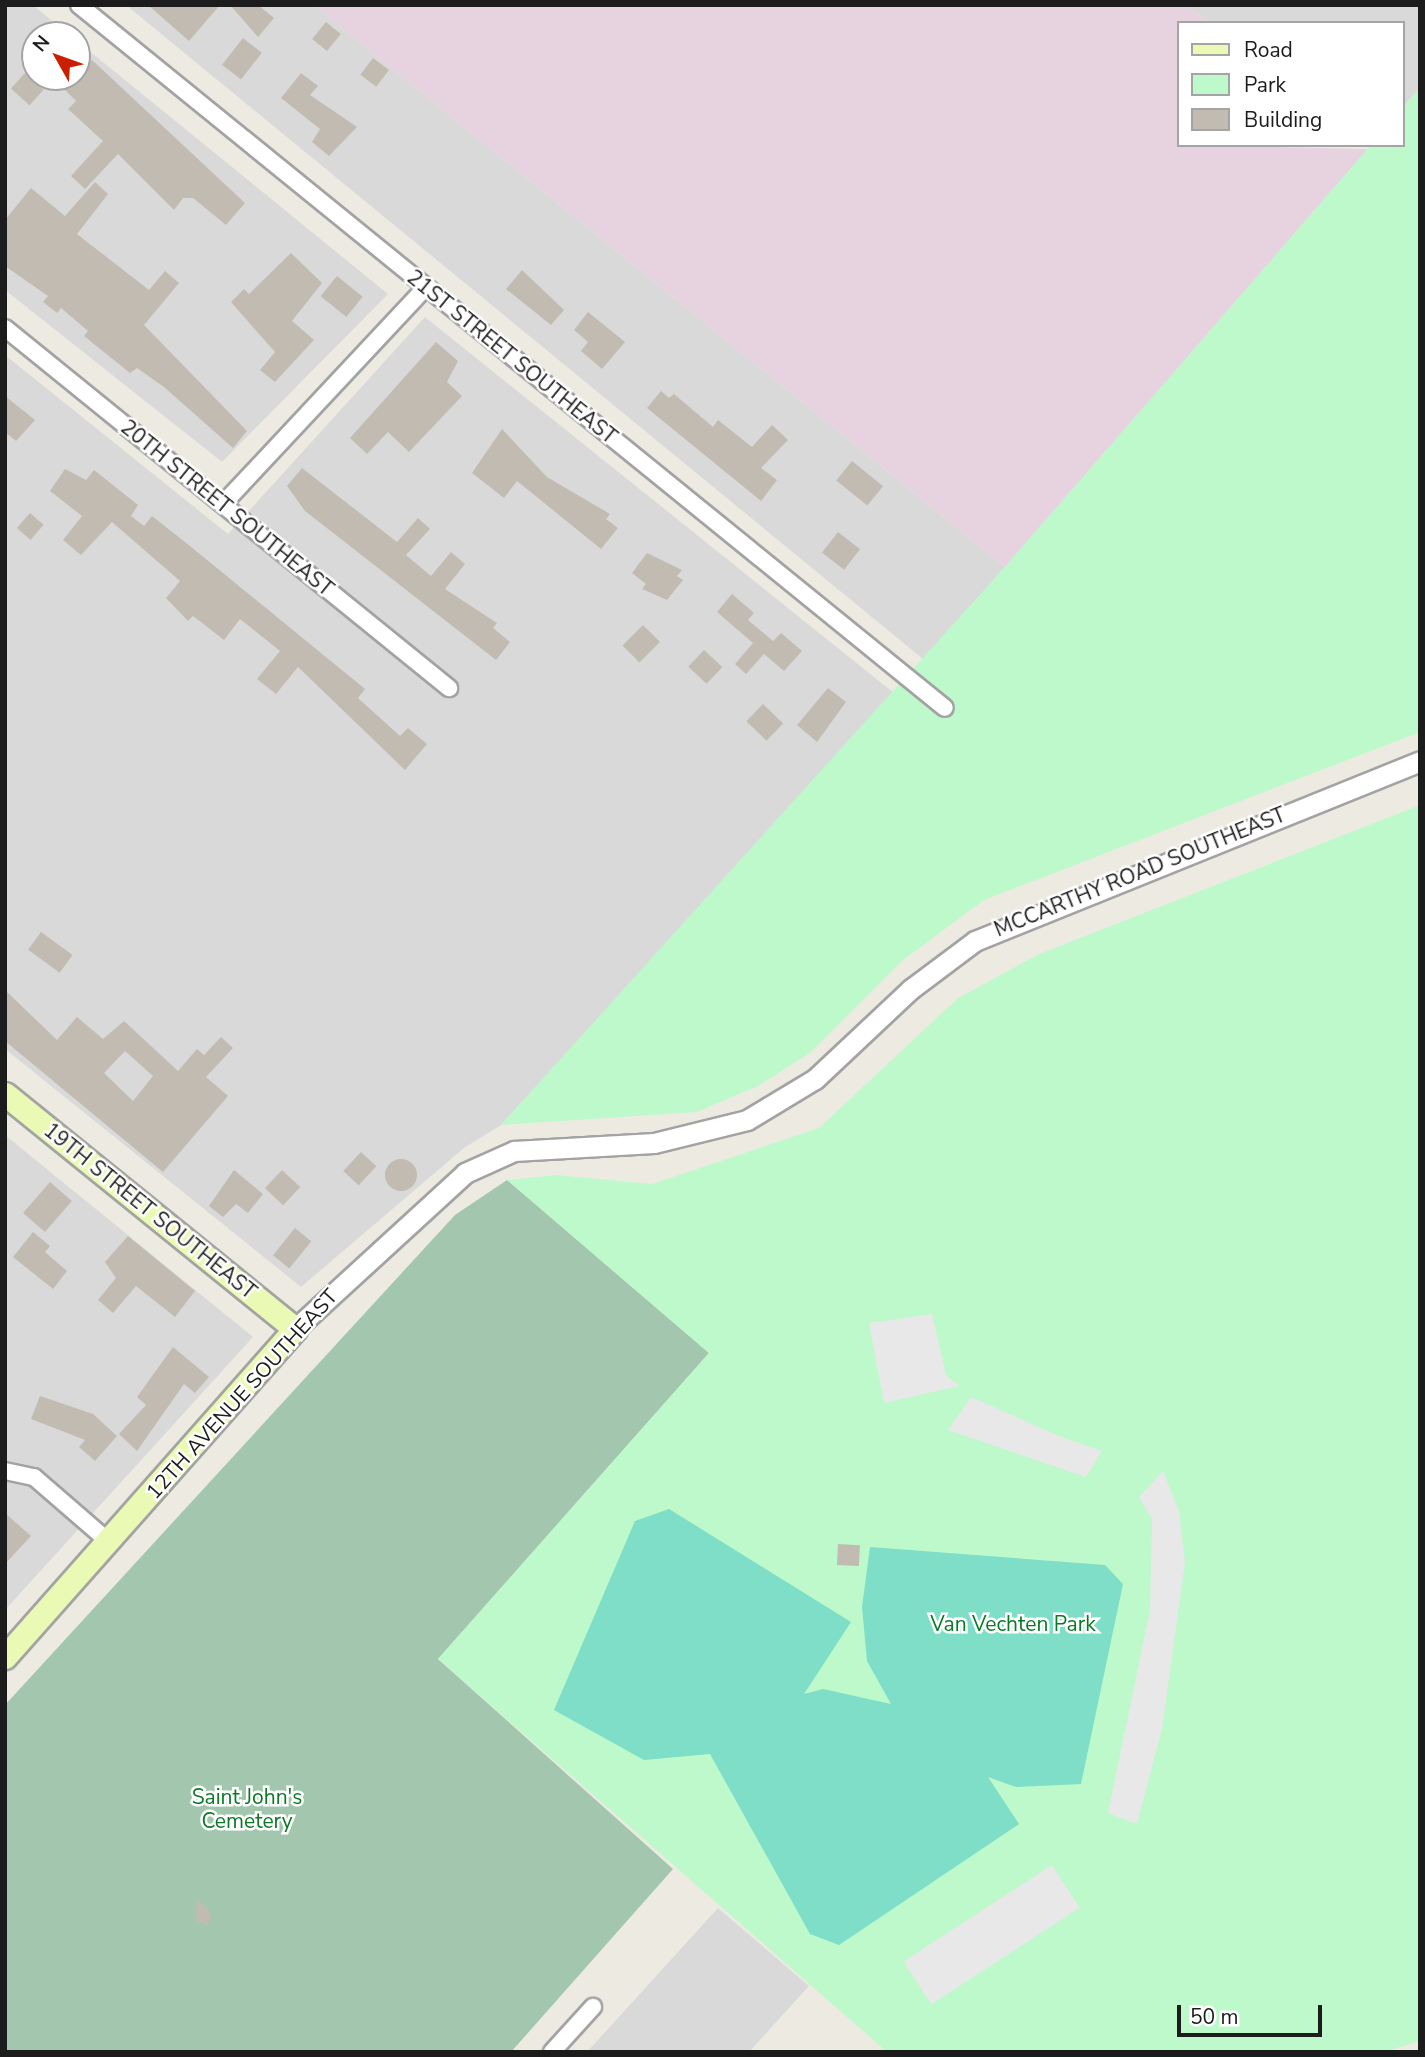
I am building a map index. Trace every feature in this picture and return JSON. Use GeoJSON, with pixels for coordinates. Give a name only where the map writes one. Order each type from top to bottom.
{"type":"FeatureCollection","features":[{"type":"Feature","properties":{"kind":"main road","name":"19TH STREET SOUTHEAST"},"geometry":{"type":"LineString","coordinates":[[5,1094],[295,1329]]}},
{"type":"Feature","properties":{"kind":"main road","name":"12TH AVENUE SOUTHEAST"},"geometry":{"type":"LineString","coordinates":[[5,1657],[295,1329]]}},
{"type":"Feature","properties":{"kind":"street","name":"21ST STREET SOUTHEAST"},"geometry":{"type":"LineString","coordinates":[[79,5],[945,708]]}},
{"type":"Feature","properties":{"kind":"street"},"geometry":{"type":"LineString","coordinates":[[223,504],[426,287]]}},
{"type":"Feature","properties":{"kind":"street","name":"20TH STREET SOUTHEAST"},"geometry":{"type":"LineString","coordinates":[[5,328],[449,688]]}},
{"type":"Feature","properties":{"kind":"street","name":"MCCARTHY ROAD SOUTHEAST"},"geometry":{"type":"LineString","coordinates":[[747,1120],[815,1079],[911,989],[994,930],[1420,761]]}},
{"type":"Feature","properties":{"kind":"street","name":"12TH AVENUE SOUTHEAST"},"geometry":{"type":"LineString","coordinates":[[295,1329],[444,1188],[490,1160],[539,1147],[676,1140],[747,1120]]}},
{"type":"Feature","properties":{"kind":"street"},"geometry":{"type":"LineString","coordinates":[[5,1471],[34,1476],[109,1542]]}},
{"type":"Feature","properties":{"kind":"street"},"geometry":{"type":"LineString","coordinates":[[552,2052],[593,2007]]}},
{"type":"Feature","properties":{"kind":"shaded area"},"geometry":{"type":"Polygon","coordinates":[[[5,5],[33,5],[52,21],[21,21],[21,91],[91,91],[91,52],[388,294],[222,462],[5,290],[5,5]]]}},
{"type":"Feature","properties":{"kind":"shaded area"},"geometry":{"type":"Polygon","coordinates":[[[126,5],[314,5],[1005,567],[923,659],[126,5]]]}},
{"type":"Feature","properties":{"kind":"shaded area"},"geometry":{"type":"Polygon","coordinates":[[[314,5],[1187,5],[1207,21],[1176,21],[1176,147],[1368,149],[1005,567],[314,5]]]}},
{"type":"Feature","properties":{"kind":"shaded area"},"geometry":{"type":"Polygon","coordinates":[[[1187,5],[1420,5],[1420,88],[1404,106],[1404,21],[1207,21],[1187,5]]]}},
{"type":"Feature","properties":{"kind":"shaded area"},"geometry":{"type":"Polygon","coordinates":[[[425,317],[894,693],[501,1125],[464,1148],[301,1287],[5,1049],[5,355],[228,534],[425,317]]]}},
{"type":"Feature","properties":{"kind":"shaded area"},"geometry":{"type":"Polygon","coordinates":[[[5,1135],[253,1337],[5,1610],[5,1135]]]}},
{"type":"Feature","properties":{"kind":"shaded area"},"geometry":{"type":"Polygon","coordinates":[[[932,1314],[946,1375],[959,1386],[884,1403],[869,1323],[932,1314]]]}},
{"type":"Feature","properties":{"kind":"shaded area"},"geometry":{"type":"Polygon","coordinates":[[[971,1397],[1059,1436],[1102,1451],[1086,1477],[948,1430],[971,1397]]]}},
{"type":"Feature","properties":{"kind":"shaded area"},"geometry":{"type":"Polygon","coordinates":[[[1163,1471],[1179,1511],[1185,1562],[1162,1729],[1137,1824],[1108,1813],[1150,1610],[1152,1519],[1139,1497],[1163,1471]]]}},
{"type":"Feature","properties":{"kind":"shaded area"},"geometry":{"type":"Polygon","coordinates":[[[1052,1865],[1080,1908],[931,2004],[904,1961],[1052,1865]]]}},
{"type":"Feature","properties":{"kind":"shaded area"},"geometry":{"type":"Polygon","coordinates":[[[718,1908],[809,1986],[749,2052],[587,2052],[718,1908]]]}},
{"type":"Feature","properties":{"kind":"green space"},"geometry":{"type":"Polygon","coordinates":[[[1420,88],[1420,732],[984,900],[903,960],[811,1052],[758,1086],[697,1112],[501,1125],[1005,567],[1369,147],[1404,147],[1404,106],[1420,88]]]}},
{"type":"Feature","properties":{"kind":"green space","name":"Van Vechten Park"},"geometry":{"type":"Polygon","coordinates":[[[1420,805],[1420,2041],[1383,2052],[887,2052],[438,1659],[709,1353],[507,1180],[556,1175],[652,1184],[819,1128],[958,998],[1039,954],[1420,805]]]}},
{"type":"Feature","properties":{"kind":"green space","name":"Saint John's Cemetery"},"geometry":{"type":"Polygon","coordinates":[[[507,1180],[709,1353],[438,1659],[673,1869],[511,2052],[5,2052],[5,1705],[455,1215],[507,1180]]]}},
{"type":"Feature","properties":{"kind":"green space"},"geometry":{"type":"Polygon","coordinates":[[[669,1509],[851,1622],[804,1694],[823,1689],[891,1704],[867,1661],[862,1607],[870,1547],[1105,1565],[1123,1584],[1081,1784],[1016,1787],[988,1777],[1019,1824],[839,1945],[810,1934],[710,1754],[644,1760],[554,1710],[635,1521],[669,1509]]]}},
{"type":"Feature","properties":{"kind":"building"},"geometry":{"type":"Polygon","coordinates":[[[148,5],[220,5],[189,41],[148,5]]]}},
{"type":"Feature","properties":{"kind":"building"},"geometry":{"type":"Polygon","coordinates":[[[230,5],[258,5],[274,18],[258,37],[230,5]]]}},
{"type":"Feature","properties":{"kind":"building"},"geometry":{"type":"Polygon","coordinates":[[[326,22],[341,34],[327,51],[312,39],[326,22]]]}},
{"type":"Feature","properties":{"kind":"building"},"geometry":{"type":"Polygon","coordinates":[[[243,38],[262,53],[241,80],[222,65],[243,38]]]}},
{"type":"Feature","properties":{"kind":"building"},"geometry":{"type":"Polygon","coordinates":[[[373,58],[389,70],[376,87],[360,75],[373,58]]]}},
{"type":"Feature","properties":{"kind":"building"},"geometry":{"type":"Polygon","coordinates":[[[91,61],[245,203],[226,225],[193,198],[183,198],[174,210],[118,154],[85,189],[71,176],[103,141],[68,109],[76,101],[66,91],[91,91],[91,61]]]}},
{"type":"Feature","properties":{"kind":"building"},"geometry":{"type":"Polygon","coordinates":[[[301,73],[318,86],[310,95],[357,127],[329,156],[312,142],[320,129],[281,98],[301,73]]]}},
{"type":"Feature","properties":{"kind":"building"},"geometry":{"type":"Polygon","coordinates":[[[21,77],[21,91],[42,91],[30,105],[11,89],[21,77]]]}},
{"type":"Feature","properties":{"kind":"building"},"geometry":{"type":"Polygon","coordinates":[[[95,182],[108,194],[77,234],[149,290],[165,271],[179,283],[144,325],[247,431],[233,448],[164,387],[137,368],[130,373],[84,336],[88,331],[61,308],[57,313],[43,302],[48,296],[5,266],[5,220],[31,188],[65,216],[95,182]]]}},
{"type":"Feature","properties":{"kind":"building"},"geometry":{"type":"Polygon","coordinates":[[[291,253],[322,283],[292,321],[314,340],[275,382],[260,370],[275,352],[231,302],[244,289],[249,294],[291,253]]]}},
{"type":"Feature","properties":{"kind":"building"},"geometry":{"type":"Polygon","coordinates":[[[522,270],[564,310],[551,325],[506,289],[522,270]]]}},
{"type":"Feature","properties":{"kind":"building"},"geometry":{"type":"Polygon","coordinates":[[[337,276],[363,297],[346,317],[321,296],[337,276]]]}},
{"type":"Feature","properties":{"kind":"building"},"geometry":{"type":"Polygon","coordinates":[[[588,312],[625,342],[602,369],[581,351],[588,342],[574,330],[588,312]]]}},
{"type":"Feature","properties":{"kind":"building"},"geometry":{"type":"Polygon","coordinates":[[[436,342],[458,361],[447,382],[462,396],[409,452],[388,432],[367,454],[350,438],[436,342]]]}},
{"type":"Feature","properties":{"kind":"building"},"geometry":{"type":"Polygon","coordinates":[[[661,391],[669,398],[674,394],[713,427],[718,420],[752,447],[772,425],[788,440],[761,468],[777,480],[761,501],[647,408],[661,391]]]}},
{"type":"Feature","properties":{"kind":"building"},"geometry":{"type":"Polygon","coordinates":[[[5,396],[35,420],[16,441],[5,432],[5,396]]]}},
{"type":"Feature","properties":{"kind":"building"},"geometry":{"type":"Polygon","coordinates":[[[502,429],[547,477],[610,514],[606,519],[618,528],[601,549],[517,481],[504,498],[472,473],[502,429]]]}},
{"type":"Feature","properties":{"kind":"building"},"geometry":{"type":"Polygon","coordinates":[[[852,461],[883,486],[867,506],[836,480],[852,461]]]}},
{"type":"Feature","properties":{"kind":"building"},"geometry":{"type":"Polygon","coordinates":[[[302,468],[397,542],[418,518],[430,529],[406,555],[431,576],[451,552],[465,564],[445,589],[497,623],[493,628],[510,642],[496,660],[305,511],[287,486],[302,468]]]}},
{"type":"Feature","properties":{"kind":"building"},"geometry":{"type":"Polygon","coordinates":[[[65,469],[86,480],[94,470],[138,505],[131,516],[144,526],[152,516],[365,689],[358,698],[400,736],[408,728],[427,744],[405,770],[298,667],[276,694],[257,679],[280,651],[240,619],[224,640],[193,616],[188,621],[166,598],[180,581],[112,522],[81,555],[63,540],[82,516],[50,491],[65,469]]]}},
{"type":"Feature","properties":{"kind":"building"},"geometry":{"type":"Polygon","coordinates":[[[30,513],[44,525],[30,540],[17,528],[30,513]]]}},
{"type":"Feature","properties":{"kind":"building"},"geometry":{"type":"Polygon","coordinates":[[[838,532],[860,549],[844,570],[822,552],[838,532]]]}},
{"type":"Feature","properties":{"kind":"building"},"geometry":{"type":"Polygon","coordinates":[[[647,553],[682,570],[677,576],[683,580],[667,600],[642,589],[646,584],[632,573],[647,553]]]}},
{"type":"Feature","properties":{"kind":"building"},"geometry":{"type":"Polygon","coordinates":[[[732,594],[754,613],[748,620],[773,641],[781,633],[802,651],[784,671],[764,654],[746,674],[735,664],[753,643],[717,612],[732,594]]]}},
{"type":"Feature","properties":{"kind":"building"},"geometry":{"type":"Polygon","coordinates":[[[643,625],[660,642],[639,662],[622,646],[643,625]]]}},
{"type":"Feature","properties":{"kind":"building"},"geometry":{"type":"Polygon","coordinates":[[[704,650],[722,667],[707,684],[688,667],[704,650]]]}},
{"type":"Feature","properties":{"kind":"building"},"geometry":{"type":"Polygon","coordinates":[[[828,688],[846,702],[817,742],[797,725],[828,688]]]}},
{"type":"Feature","properties":{"kind":"building"},"geometry":{"type":"Polygon","coordinates":[[[763,704],[783,723],[766,741],[746,721],[763,704]]]}},
{"type":"Feature","properties":{"kind":"building"},"geometry":{"type":"Polygon","coordinates":[[[41,932],[73,955],[60,973],[28,950],[41,932]]]}},
{"type":"Feature","properties":{"kind":"building"},"geometry":{"type":"Polygon","coordinates":[[[5,990],[57,1040],[77,1017],[103,1039],[124,1021],[178,1071],[197,1049],[204,1055],[221,1037],[233,1048],[206,1077],[228,1096],[163,1172],[5,1041],[5,990]],[[125,1051],[104,1073],[133,1101],[153,1076],[125,1051]]]}},
{"type":"Feature","properties":{"kind":"building"},"geometry":{"type":"Polygon","coordinates":[[[361,1152],[376,1166],[359,1185],[343,1171],[361,1152]]]}},
{"type":"Feature","properties":{"kind":"building"},"geometry":{"type":"Polygon","coordinates":[[[401,1159],[412,1164],[417,1175],[412,1186],[401,1191],[390,1186],[385,1175],[390,1164],[401,1159]]]}},
{"type":"Feature","properties":{"kind":"building"},"geometry":{"type":"Polygon","coordinates":[[[234,1170],[263,1194],[248,1213],[236,1204],[223,1217],[209,1206],[234,1170]]]}},
{"type":"Feature","properties":{"kind":"building"},"geometry":{"type":"Polygon","coordinates":[[[282,1170],[300,1187],[283,1205],[265,1188],[282,1170]]]}},
{"type":"Feature","properties":{"kind":"building"},"geometry":{"type":"Polygon","coordinates":[[[50,1182],[72,1201],[45,1232],[23,1213],[50,1182]]]}},
{"type":"Feature","properties":{"kind":"building"},"geometry":{"type":"Polygon","coordinates":[[[295,1228],[311,1241],[289,1268],[273,1255],[295,1228]]]}},
{"type":"Feature","properties":{"kind":"building"},"geometry":{"type":"Polygon","coordinates":[[[33,1232],[50,1246],[45,1252],[67,1271],[53,1289],[13,1257],[33,1232]]]}},
{"type":"Feature","properties":{"kind":"building"},"geometry":{"type":"Polygon","coordinates":[[[128,1236],[195,1291],[175,1317],[136,1286],[113,1313],[98,1300],[116,1278],[105,1262],[128,1236]]]}},
{"type":"Feature","properties":{"kind":"building"},"geometry":{"type":"Polygon","coordinates":[[[173,1347],[209,1377],[195,1393],[184,1384],[137,1451],[119,1434],[146,1405],[137,1397],[173,1347]]]}},
{"type":"Feature","properties":{"kind":"building"},"geometry":{"type":"Polygon","coordinates":[[[40,1396],[93,1414],[117,1436],[95,1461],[79,1447],[85,1440],[31,1419],[40,1396]]]}},
{"type":"Feature","properties":{"kind":"building"},"geometry":{"type":"Polygon","coordinates":[[[5,1513],[31,1536],[5,1564],[5,1513]]]}},
{"type":"Feature","properties":{"kind":"building"},"geometry":{"type":"Polygon","coordinates":[[[838,1544],[860,1545],[859,1566],[837,1565],[838,1544]]]}},
{"type":"Feature","properties":{"kind":"building"},"geometry":{"type":"Polygon","coordinates":[[[197,1899],[212,1914],[208,1925],[196,1921],[197,1899]]]}}]}
